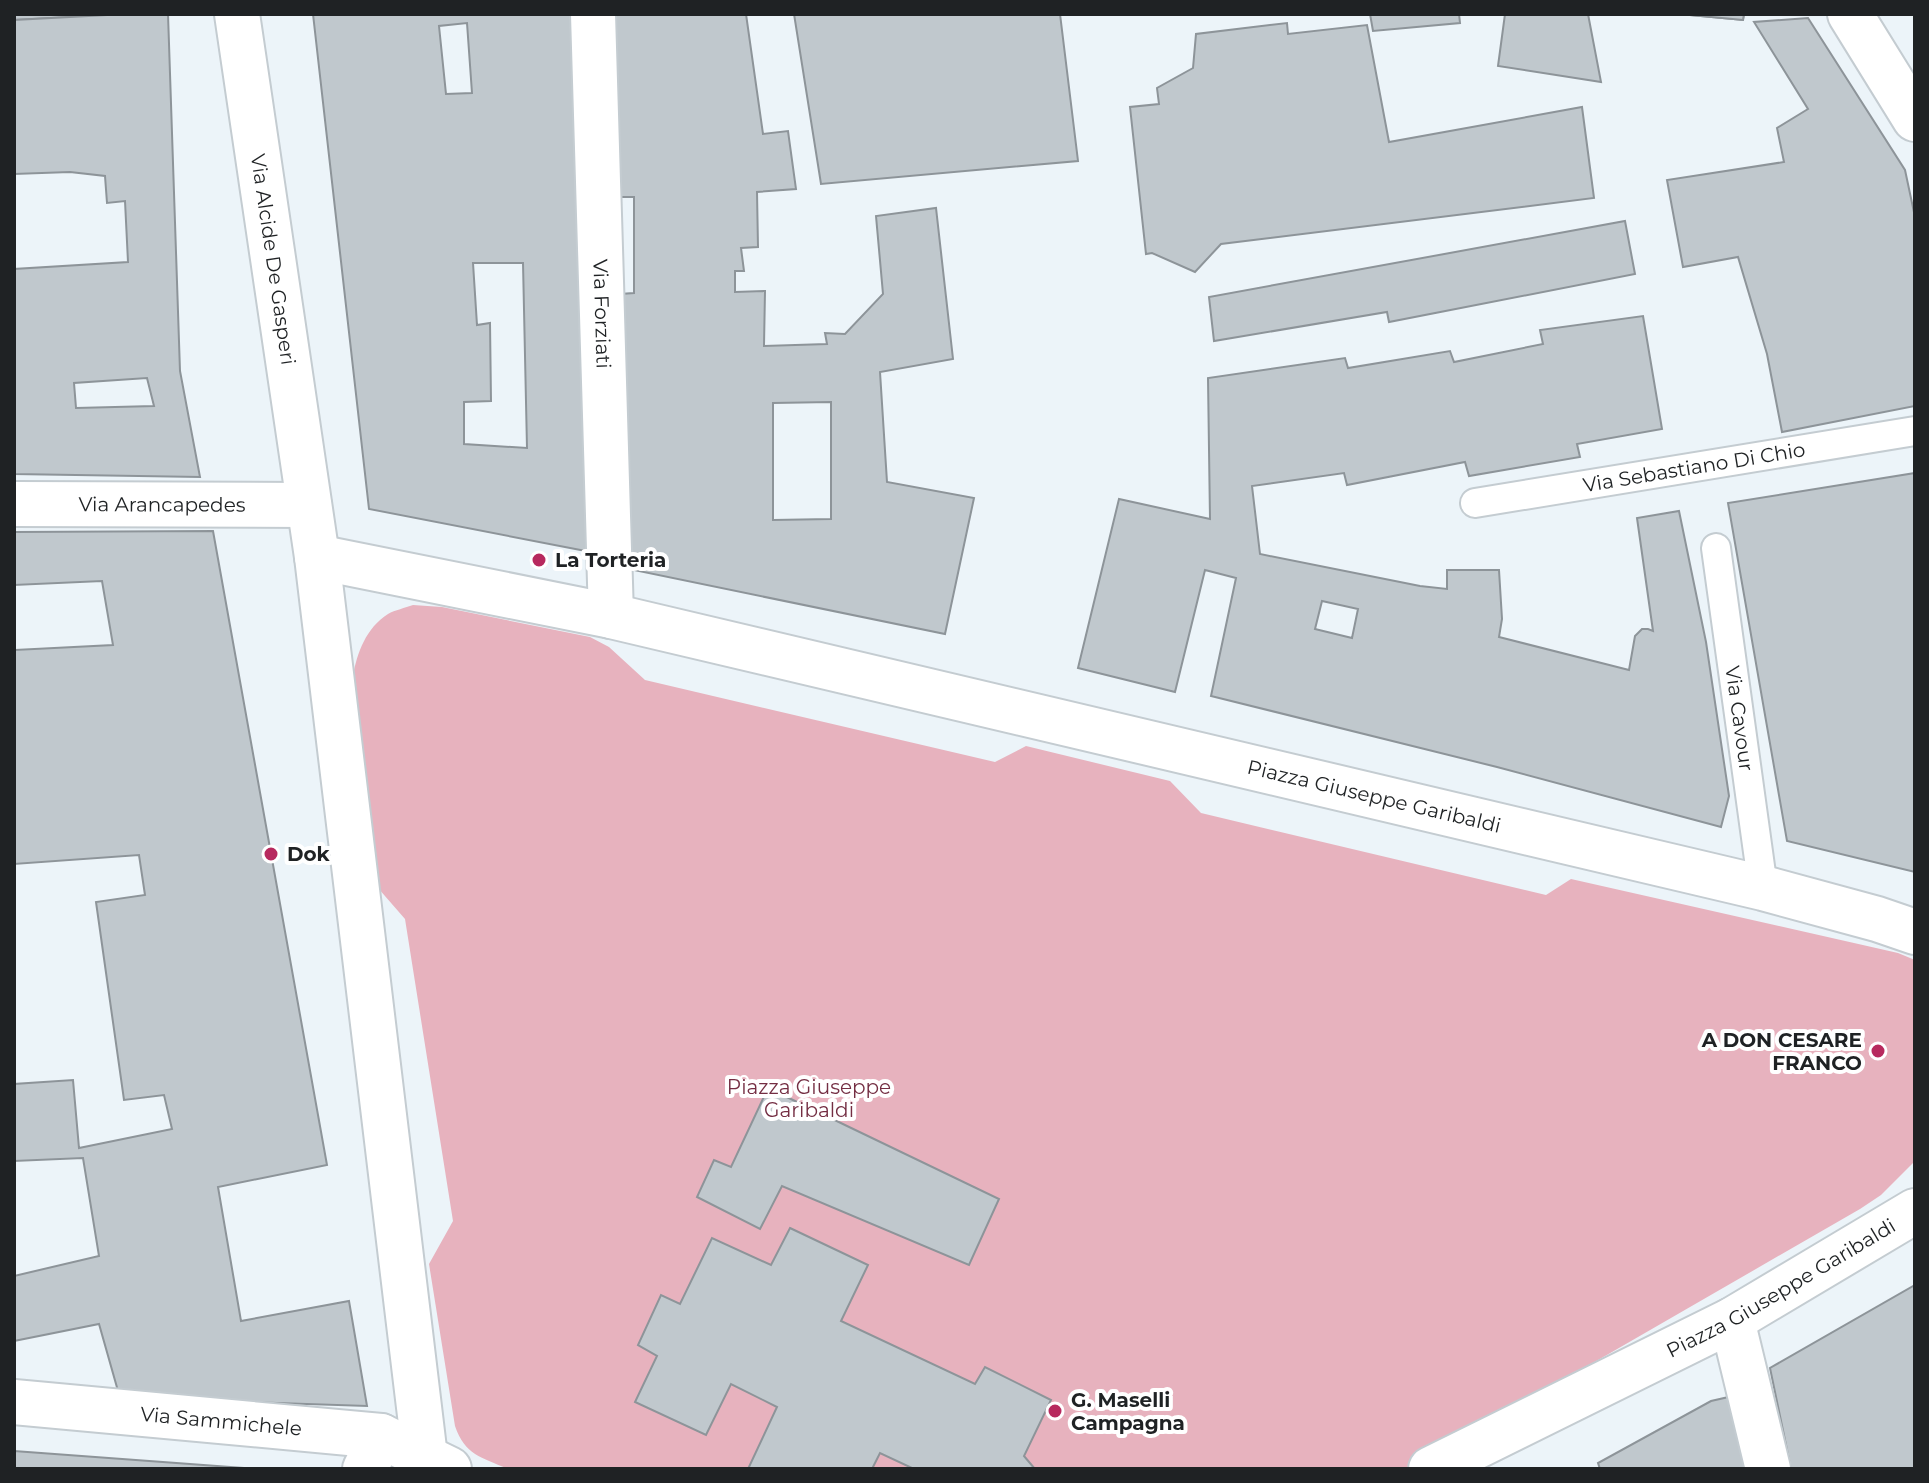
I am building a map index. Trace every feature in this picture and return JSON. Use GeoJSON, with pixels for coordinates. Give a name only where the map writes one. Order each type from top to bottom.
{"type":"FeatureCollection","features":[{"type":"Feature","properties":{"kind":"street","name":"Via Alcide De Gasperi"},"geometry":{"type":"LineString","coordinates":[[237,14],[309,505]]}},
{"type":"Feature","properties":{"kind":"street","name":"Via Forziati"},"geometry":{"type":"LineString","coordinates":[[593,14],[611,616]]}},
{"type":"Feature","properties":{"kind":"street"},"geometry":{"type":"LineString","coordinates":[[1850,14],[1915,119]]}},
{"type":"Feature","properties":{"kind":"street","name":"Via Arancapedes"},"geometry":{"type":"LineString","coordinates":[[14,504],[309,505]]}},
{"type":"Feature","properties":{"kind":"street"},"geometry":{"type":"LineString","coordinates":[[309,505],[437,1463]]}},
{"type":"Feature","properties":{"kind":"street","name":"Piazza Giuseppe Garibaldi"},"geometry":{"type":"LineString","coordinates":[[317,557],[611,616],[1763,888],[1915,932]]}},
{"type":"Feature","properties":{"kind":"street","name":"Piazza Giuseppe Garibaldi"},"geometry":{"type":"LineString","coordinates":[[1431,1469],[1732,1320],[1915,1211]]}},
{"type":"Feature","properties":{"kind":"street"},"geometry":{"type":"LineString","coordinates":[[1732,1320],[1768,1469]]}},
{"type":"Feature","properties":{"kind":"street","name":"Via Sammichele"},"geometry":{"type":"LineString","coordinates":[[14,1402],[437,1463]]}},
{"type":"Feature","properties":{"kind":"lane","name":"Via Sebastiano Di Chio"},"geometry":{"type":"LineString","coordinates":[[1475,503],[1915,431]]}},
{"type":"Feature","properties":{"kind":"lane","name":"Via Cavour"},"geometry":{"type":"LineString","coordinates":[[1716,548],[1763,888]]}},
{"type":"Feature","properties":{"kind":"green space","name":"Piazza Giuseppe Garibaldi"},"geometry":{"type":"Polygon","coordinates":[[[413,605],[442,607],[590,637],[609,647],[645,680],[995,762],[1026,746],[1170,781],[1201,813],[1546,895],[1571,879],[1898,953],[1915,960],[1915,1161],[1881,1195],[1860,1209],[1409,1469],[508,1469],[469,1449],[455,1426],[429,1264],[453,1221],[405,919],[378,888],[353,676],[360,650],[374,626],[388,614],[413,605]]]}},
{"type":"Feature","properties":{"kind":"building"},"geometry":{"type":"Polygon","coordinates":[[[14,14],[126,14],[14,20],[14,14]]]}},
{"type":"Feature","properties":{"kind":"building"},"geometry":{"type":"Polygon","coordinates":[[[168,14],[180,371],[200,477],[14,474],[14,269],[128,262],[125,201],[107,203],[105,176],[70,172],[14,174],[14,20],[168,14]],[[147,378],[74,383],[76,408],[154,406],[147,378]]]}},
{"type":"Feature","properties":{"kind":"building"},"geometry":{"type":"Polygon","coordinates":[[[313,14],[577,14],[596,553],[369,509],[313,14]],[[467,23],[439,26],[446,94],[472,93],[467,23]],[[473,263],[477,325],[490,323],[491,401],[464,402],[464,444],[527,448],[523,263],[473,263]]]}},
{"type":"Feature","properties":{"kind":"building"},"geometry":{"type":"Polygon","coordinates":[[[612,14],[746,14],[763,134],[788,131],[796,189],[757,192],[758,247],[741,248],[744,271],[735,271],[735,292],[765,291],[764,346],[827,344],[825,333],[845,334],[883,294],[876,216],[936,208],[953,359],[880,372],[887,482],[974,498],[945,634],[629,569],[620,294],[634,293],[634,197],[615,197],[612,14]],[[831,402],[773,403],[773,520],[831,519],[831,402]]]}},
{"type":"Feature","properties":{"kind":"building"},"geometry":{"type":"Polygon","coordinates":[[[794,14],[1060,14],[1078,161],[821,184],[794,14]]]}},
{"type":"Feature","properties":{"kind":"building"},"geometry":{"type":"Polygon","coordinates":[[[1370,14],[1459,14],[1460,23],[1373,31],[1370,14]]]}},
{"type":"Feature","properties":{"kind":"building"},"geometry":{"type":"Polygon","coordinates":[[[1505,14],[1588,14],[1601,82],[1498,66],[1505,14]]]}},
{"type":"Feature","properties":{"kind":"building"},"geometry":{"type":"Polygon","coordinates":[[[1679,14],[1744,14],[1743,20],[1679,14]]]}},
{"type":"Feature","properties":{"kind":"building"},"geometry":{"type":"Polygon","coordinates":[[[1679,14],[1744,14],[1743,20],[1679,14]]]}},
{"type":"Feature","properties":{"kind":"building"},"geometry":{"type":"Polygon","coordinates":[[[1808,18],[1905,170],[1915,217],[1915,406],[1782,432],[1767,354],[1738,257],[1683,267],[1667,180],[1784,162],[1777,128],[1808,109],[1754,22],[1808,18]]]}},
{"type":"Feature","properties":{"kind":"building"},"geometry":{"type":"Polygon","coordinates":[[[1287,23],[1288,34],[1367,25],[1389,142],[1582,107],[1594,198],[1221,244],[1195,272],[1152,253],[1146,254],[1130,107],[1159,104],[1157,88],[1193,68],[1196,34],[1287,23]]]}},
{"type":"Feature","properties":{"kind":"building"},"geometry":{"type":"Polygon","coordinates":[[[1625,221],[1635,274],[1389,322],[1387,312],[1214,341],[1209,297],[1625,221]]]}},
{"type":"Feature","properties":{"kind":"building"},"geometry":{"type":"Polygon","coordinates":[[[1643,316],[1662,429],[1577,444],[1580,457],[1469,476],[1465,462],[1347,485],[1344,473],[1252,486],[1260,554],[1447,589],[1447,570],[1499,570],[1502,619],[1499,637],[1629,670],[1635,636],[1642,629],[1653,631],[1637,518],[1679,511],[1706,642],[1729,796],[1721,827],[1211,696],[1236,578],[1205,570],[1175,692],[1078,668],[1119,499],[1210,519],[1208,378],[1345,358],[1348,368],[1450,351],[1454,362],[1543,344],[1540,330],[1643,316]],[[1322,601],[1315,629],[1352,638],[1358,609],[1322,601]]]}},
{"type":"Feature","properties":{"kind":"building"},"geometry":{"type":"Polygon","coordinates":[[[1915,473],[1915,872],[1787,841],[1728,503],[1915,473]]]}},
{"type":"Feature","properties":{"kind":"building"},"geometry":{"type":"Polygon","coordinates":[[[213,531],[327,1165],[218,1187],[241,1321],[349,1301],[367,1406],[120,1398],[99,1324],[14,1341],[14,1276],[99,1256],[83,1158],[14,1161],[14,1084],[73,1080],[79,1148],[172,1129],[164,1095],[124,1100],[96,902],[145,895],[139,855],[14,864],[14,616],[15,650],[113,645],[102,581],[14,585],[14,532],[213,531]]]}},
{"type":"Feature","properties":{"kind":"building"},"geometry":{"type":"Polygon","coordinates":[[[768,1088],[999,1199],[969,1265],[782,1186],[760,1229],[697,1197],[714,1160],[731,1167],[768,1088]]]}},
{"type":"Feature","properties":{"kind":"building"},"geometry":{"type":"Polygon","coordinates":[[[790,1228],[868,1265],[841,1321],[975,1384],[985,1367],[1051,1400],[1024,1456],[1035,1469],[914,1469],[880,1453],[872,1469],[748,1469],[777,1407],[731,1384],[706,1435],[635,1402],[657,1356],[638,1345],[661,1295],[680,1304],[712,1238],[771,1265],[790,1228]]]}},
{"type":"Feature","properties":{"kind":"building"},"geometry":{"type":"Polygon","coordinates":[[[1915,1285],[1915,1469],[1791,1469],[1770,1368],[1915,1285]]]}},
{"type":"Feature","properties":{"kind":"building"},"geometry":{"type":"Polygon","coordinates":[[[1733,1396],[1751,1469],[1600,1469],[1598,1463],[1711,1401],[1733,1396]]]}},
{"type":"Feature","properties":{"kind":"building"},"geometry":{"type":"Polygon","coordinates":[[[14,1451],[244,1468],[248,1469],[14,1469],[14,1451]]]}},
{"type":"Feature","properties":{"kind":"place","name":"La Torteria"},"geometry":{"type":"Point","coordinates":[539,560]}},
{"type":"Feature","properties":{"kind":"place","name":"Dok"},"geometry":{"type":"Point","coordinates":[271,854]}},
{"type":"Feature","properties":{"kind":"place","name":"A DON CESARE FRANCO"},"geometry":{"type":"Point","coordinates":[1878,1051]}},
{"type":"Feature","properties":{"kind":"place","name":"G. Maselli Campagna"},"geometry":{"type":"Point","coordinates":[1055,1411]}}]}
